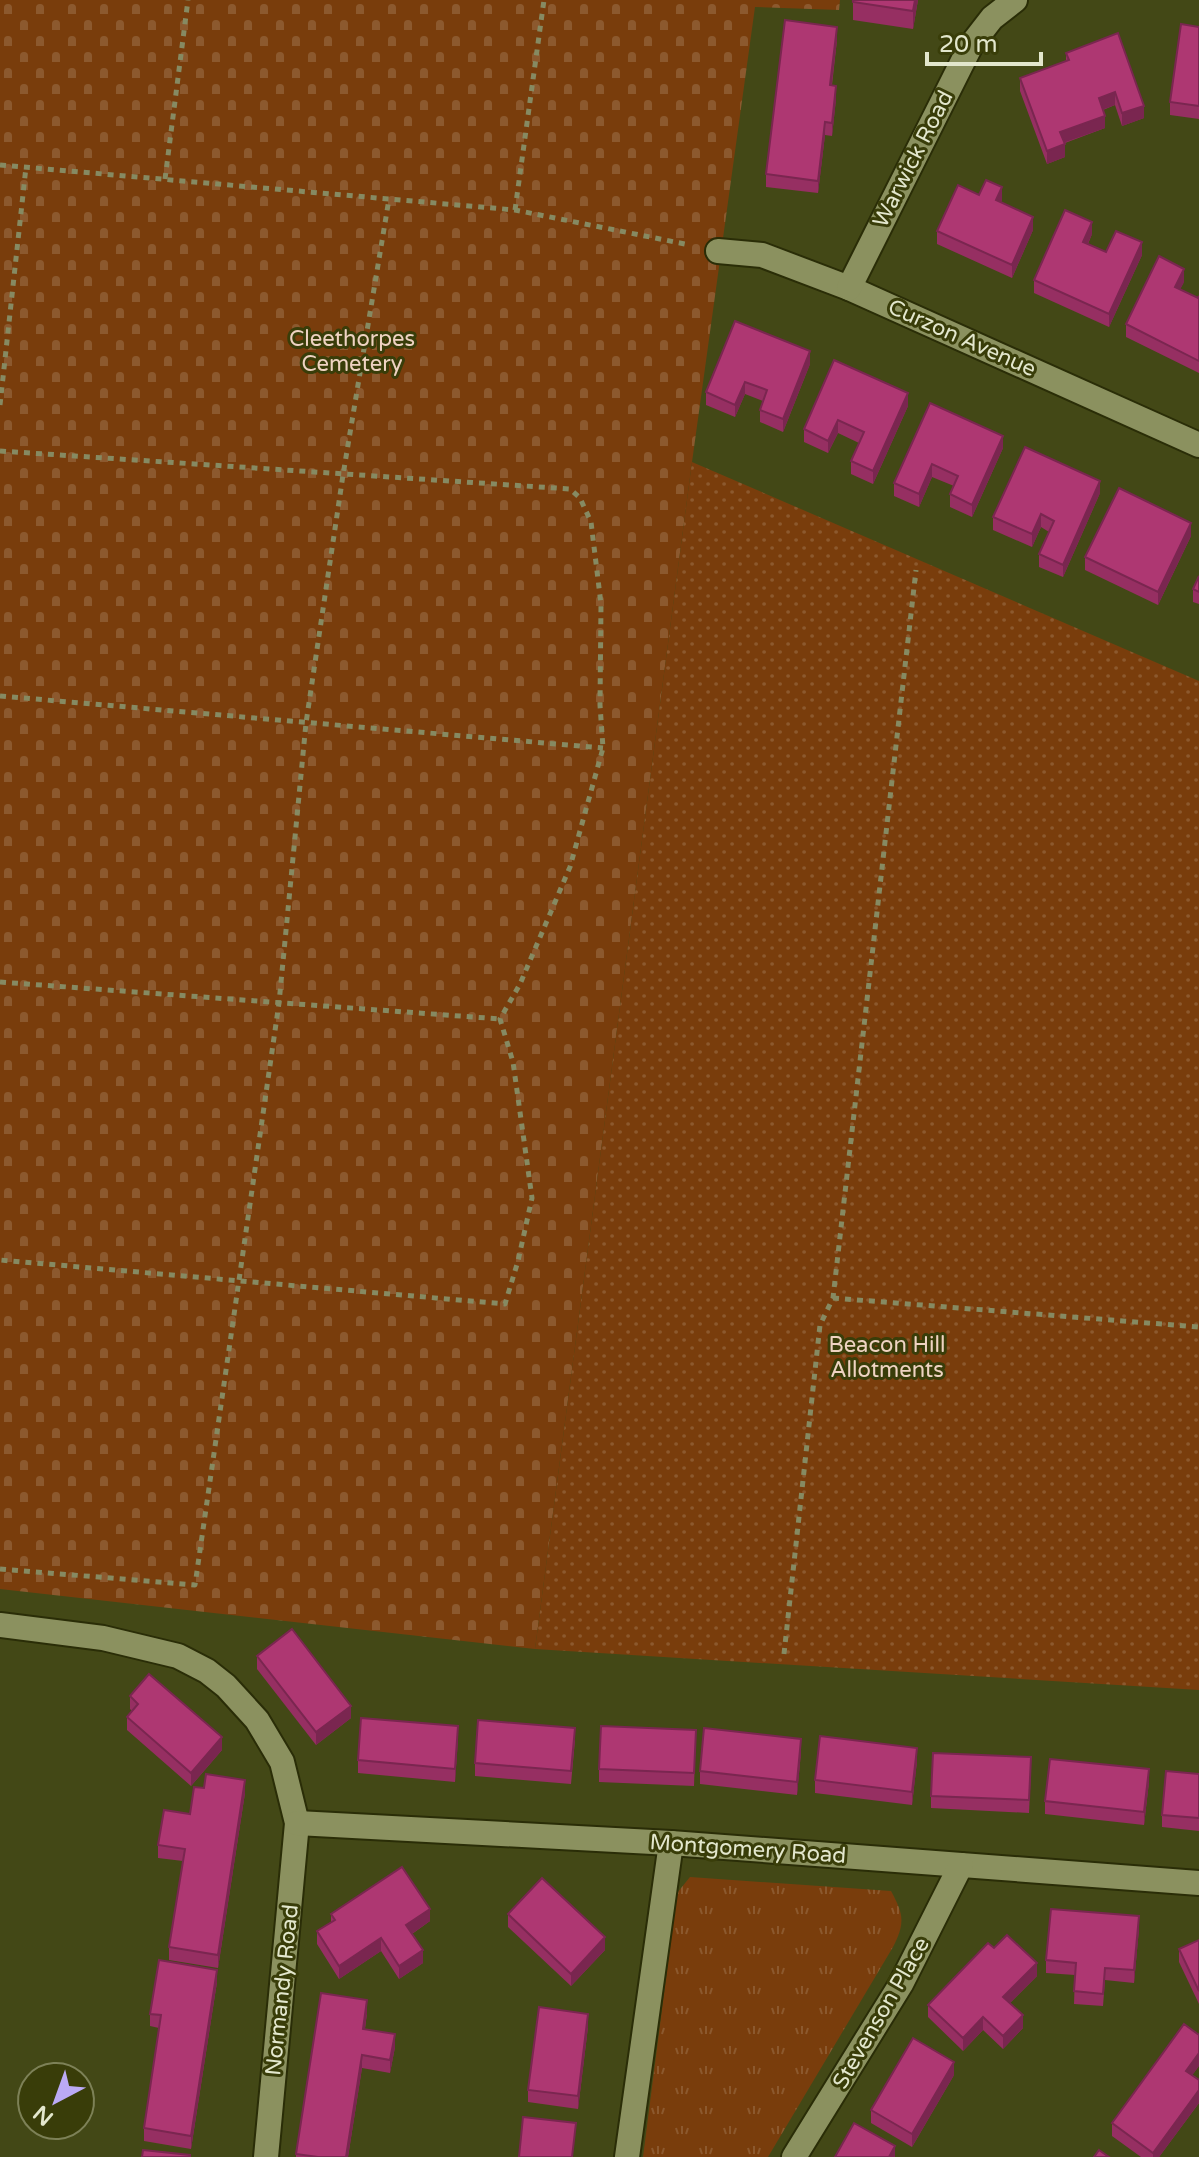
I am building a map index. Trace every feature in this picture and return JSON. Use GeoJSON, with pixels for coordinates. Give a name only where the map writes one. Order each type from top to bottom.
{"type":"FeatureCollection","features":[{"type":"Feature","properties":{"kind":"street","name":"Warwick Road"},"geometry":{"type":"LineString","coordinates":[[849,288],[971,45],[992,18],[1015,0]]}},
{"type":"Feature","properties":{"kind":"street","name":"Curzon Avenue"},"geometry":{"type":"LineString","coordinates":[[718,251],[762,255],[849,288],[1199,445]]}},
{"type":"Feature","properties":{"kind":"street","name":"Normandy Road"},"geometry":{"type":"LineString","coordinates":[[0,1625],[103,1638],[178,1656],[207,1671],[226,1686],[257,1720],[282,1762],[297,1823],[266,2157]]}},
{"type":"Feature","properties":{"kind":"street","name":"Montgomery Road"},"geometry":{"type":"LineString","coordinates":[[297,1823],[671,1843],[1199,1883]]}},
{"type":"Feature","properties":{"kind":"street"},"geometry":{"type":"LineString","coordinates":[[627,2157],[671,1843]]}},
{"type":"Feature","properties":{"kind":"street","name":"Stevenson Place"},"geometry":{"type":"LineString","coordinates":[[794,2157],[901,1984],[961,1865]]}},
{"type":"Feature","properties":{"kind":"path"},"geometry":{"type":"LineString","coordinates":[[165,179],[188,0]]}},
{"type":"Feature","properties":{"kind":"path"},"geometry":{"type":"LineString","coordinates":[[515,210],[544,0]]}},
{"type":"Feature","properties":{"kind":"path"},"geometry":{"type":"LineString","coordinates":[[0,165],[515,210],[718,251]]}},
{"type":"Feature","properties":{"kind":"path"},"geometry":{"type":"LineString","coordinates":[[0,405],[26,167]]}},
{"type":"Feature","properties":{"kind":"path"},"geometry":{"type":"LineString","coordinates":[[0,1569],[195,1585],[279,1003],[306,723],[389,199]]}},
{"type":"Feature","properties":{"kind":"path"},"geometry":{"type":"LineString","coordinates":[[0,451],[570,489],[580,498],[591,522],[601,604],[600,705],[603,748],[570,867],[520,984],[500,1019],[513,1062],[532,1198],[505,1304],[0,1260]]}},
{"type":"Feature","properties":{"kind":"path"},"geometry":{"type":"LineString","coordinates":[[784,1654],[820,1325],[833,1298],[916,570]]}},
{"type":"Feature","properties":{"kind":"path"},"geometry":{"type":"LineString","coordinates":[[0,696],[603,748]]}},
{"type":"Feature","properties":{"kind":"path"},"geometry":{"type":"LineString","coordinates":[[0,982],[500,1019]]}},
{"type":"Feature","properties":{"kind":"path"},"geometry":{"type":"LineString","coordinates":[[833,1298],[1199,1327]]}},
{"type":"Feature","properties":{"kind":"green space","name":"Cleethorpes Cemetery"},"geometry":{"type":"Polygon","coordinates":[[[0,0],[840,0],[839,10],[755,7],[535,1649],[0,1589],[0,0]]]}},
{"type":"Feature","properties":{"kind":"green space","name":"Beacon Hill Allotments"},"geometry":{"type":"Polygon","coordinates":[[[692,462],[1199,681],[1199,1690],[535,1649],[692,462]]]}},
{"type":"Feature","properties":{"kind":"green space"},"geometry":{"type":"Polygon","coordinates":[[[690,1877],[891,1891],[901,1913],[900,1932],[893,1947],[768,2157],[643,2157],[677,1893],[690,1877]]]}},
{"type":"Feature","properties":{"kind":"building"},"geometry":{"type":"Polygon","coordinates":[[[853,0],[915,0],[913,11],[853,0]]]}},
{"type":"Feature","properties":{"kind":"building"},"geometry":{"type":"Polygon","coordinates":[[[785,20],[837,27],[830,85],[836,86],[832,123],[825,122],[818,181],[766,174],[785,20]]]}},
{"type":"Feature","properties":{"kind":"building"},"geometry":{"type":"Polygon","coordinates":[[[1181,24],[1199,27],[1199,106],[1170,102],[1181,24]]]}},
{"type":"Feature","properties":{"kind":"building"},"geometry":{"type":"Polygon","coordinates":[[[1118,33],[1144,106],[1122,113],[1115,92],[1099,98],[1105,116],[1060,132],[1065,144],[1047,151],[1020,78],[1069,60],[1066,53],[1118,33]]]}},
{"type":"Feature","properties":{"kind":"building"},"geometry":{"type":"Polygon","coordinates":[[[986,180],[1002,187],[996,200],[1033,217],[1012,265],[937,231],[958,185],[979,195],[986,180]]]}},
{"type":"Feature","properties":{"kind":"building"},"geometry":{"type":"Polygon","coordinates":[[[1065,210],[1092,222],[1083,242],[1106,252],[1116,231],[1142,242],[1109,314],[1034,280],[1065,210]]]}},
{"type":"Feature","properties":{"kind":"building"},"geometry":{"type":"Polygon","coordinates":[[[1159,256],[1184,269],[1175,287],[1199,296],[1199,361],[1126,324],[1159,256]]]}},
{"type":"Feature","properties":{"kind":"building"},"geometry":{"type":"Polygon","coordinates":[[[735,321],[810,351],[783,419],[760,410],[767,390],[745,382],[735,405],[706,392],[735,321]]]}},
{"type":"Feature","properties":{"kind":"building"},"geometry":{"type":"Polygon","coordinates":[[[834,360],[908,393],[873,471],[851,461],[864,432],[838,420],[828,441],[804,429],[834,360]]]}},
{"type":"Feature","properties":{"kind":"building"},"geometry":{"type":"Polygon","coordinates":[[[930,403],[1003,436],[972,505],[950,494],[958,476],[932,464],[919,494],[894,483],[930,403]]]}},
{"type":"Feature","properties":{"kind":"building"},"geometry":{"type":"Polygon","coordinates":[[[1025,447],[1100,481],[1063,565],[1039,554],[1054,521],[1041,514],[1032,534],[993,517],[1025,447]]]}},
{"type":"Feature","properties":{"kind":"building"},"geometry":{"type":"Polygon","coordinates":[[[1119,488],[1191,523],[1158,592],[1085,557],[1119,488]]]}},
{"type":"Feature","properties":{"kind":"building"},"geometry":{"type":"Polygon","coordinates":[[[1199,576],[1199,592],[1193,589],[1199,576]]]}},
{"type":"Feature","properties":{"kind":"building"},"geometry":{"type":"Polygon","coordinates":[[[292,1629],[351,1706],[316,1732],[257,1656],[292,1629]]]}},
{"type":"Feature","properties":{"kind":"building"},"geometry":{"type":"Polygon","coordinates":[[[149,1674],[222,1737],[191,1773],[127,1717],[138,1704],[130,1696],[149,1674]]]}},
{"type":"Feature","properties":{"kind":"building"},"geometry":{"type":"Polygon","coordinates":[[[361,1718],[458,1726],[455,1769],[358,1760],[361,1718]]]}},
{"type":"Feature","properties":{"kind":"building"},"geometry":{"type":"Polygon","coordinates":[[[478,1720],[575,1728],[571,1771],[475,1763],[478,1720]]]}},
{"type":"Feature","properties":{"kind":"building"},"geometry":{"type":"Polygon","coordinates":[[[601,1726],[696,1730],[694,1773],[599,1769],[601,1726]]]}},
{"type":"Feature","properties":{"kind":"building"},"geometry":{"type":"Polygon","coordinates":[[[704,1728],[801,1739],[797,1782],[700,1771],[704,1728]]]}},
{"type":"Feature","properties":{"kind":"building"},"geometry":{"type":"Polygon","coordinates":[[[820,1736],[917,1748],[912,1792],[815,1780],[820,1736]]]}},
{"type":"Feature","properties":{"kind":"building"},"geometry":{"type":"Polygon","coordinates":[[[933,1753],[1031,1757],[1029,1800],[931,1796],[933,1753]]]}},
{"type":"Feature","properties":{"kind":"building"},"geometry":{"type":"Polygon","coordinates":[[[1050,1759],[1149,1769],[1144,1812],[1045,1801],[1050,1759]]]}},
{"type":"Feature","properties":{"kind":"building"},"geometry":{"type":"Polygon","coordinates":[[[1166,1771],[1199,1774],[1199,1818],[1162,1815],[1166,1771]]]}},
{"type":"Feature","properties":{"kind":"building"},"geometry":{"type":"Polygon","coordinates":[[[206,1774],[245,1780],[218,1955],[169,1947],[185,1849],[158,1845],[164,1810],[190,1814],[194,1787],[204,1788],[206,1774]]]}},
{"type":"Feature","properties":{"kind":"building"},"geometry":{"type":"Polygon","coordinates":[[[402,1867],[430,1909],[406,1925],[423,1950],[399,1966],[381,1938],[339,1966],[317,1931],[335,1920],[331,1914],[402,1867]]]}},
{"type":"Feature","properties":{"kind":"building"},"geometry":{"type":"Polygon","coordinates":[[[542,1878],[605,1937],[571,1974],[508,1914],[542,1878]]]}},
{"type":"Feature","properties":{"kind":"building"},"geometry":{"type":"Polygon","coordinates":[[[1051,1909],[1139,1916],[1134,1970],[1105,1968],[1103,1994],[1074,1991],[1076,1963],[1046,1960],[1051,1909]]]}},
{"type":"Feature","properties":{"kind":"building"},"geometry":{"type":"Polygon","coordinates":[[[1007,1935],[1037,1963],[1003,1997],[1023,2015],[1003,2036],[983,2017],[963,2038],[928,2005],[988,1943],[994,1948],[1007,1935]]]}},
{"type":"Feature","properties":{"kind":"building"},"geometry":{"type":"Polygon","coordinates":[[[1199,1940],[1199,1991],[1179,1949],[1199,1940]]]}},
{"type":"Feature","properties":{"kind":"building"},"geometry":{"type":"Polygon","coordinates":[[[159,1960],[217,1970],[191,2136],[144,2128],[161,2015],[150,2014],[159,1960]]]}},
{"type":"Feature","properties":{"kind":"building"},"geometry":{"type":"Polygon","coordinates":[[[321,1993],[367,2000],[363,2029],[395,2034],[390,2060],[362,2055],[346,2157],[296,2154],[321,1993]]]}},
{"type":"Feature","properties":{"kind":"building"},"geometry":{"type":"Polygon","coordinates":[[[539,2007],[588,2014],[578,2096],[528,2090],[539,2007]]]}},
{"type":"Feature","properties":{"kind":"building"},"geometry":{"type":"Polygon","coordinates":[[[1184,2024],[1199,2035],[1199,2053],[1186,2071],[1199,2080],[1199,2090],[1153,2153],[1112,2123],[1184,2024]]]}},
{"type":"Feature","properties":{"kind":"building"},"geometry":{"type":"Polygon","coordinates":[[[913,2038],[954,2062],[912,2134],[871,2110],[913,2038]]]}},
{"type":"Feature","properties":{"kind":"building"},"geometry":{"type":"Polygon","coordinates":[[[523,2117],[576,2123],[572,2157],[519,2157],[523,2117]]]}},
{"type":"Feature","properties":{"kind":"building"},"geometry":{"type":"Polygon","coordinates":[[[854,2123],[895,2146],[889,2157],[835,2157],[854,2123]]]}},
{"type":"Feature","properties":{"kind":"building"},"geometry":{"type":"Polygon","coordinates":[[[143,2150],[190,2155],[190,2157],[142,2157],[143,2150]]]}},
{"type":"Feature","properties":{"kind":"building"},"geometry":{"type":"Polygon","coordinates":[[[1099,2150],[1109,2157],[1094,2157],[1099,2150]]]}}]}
